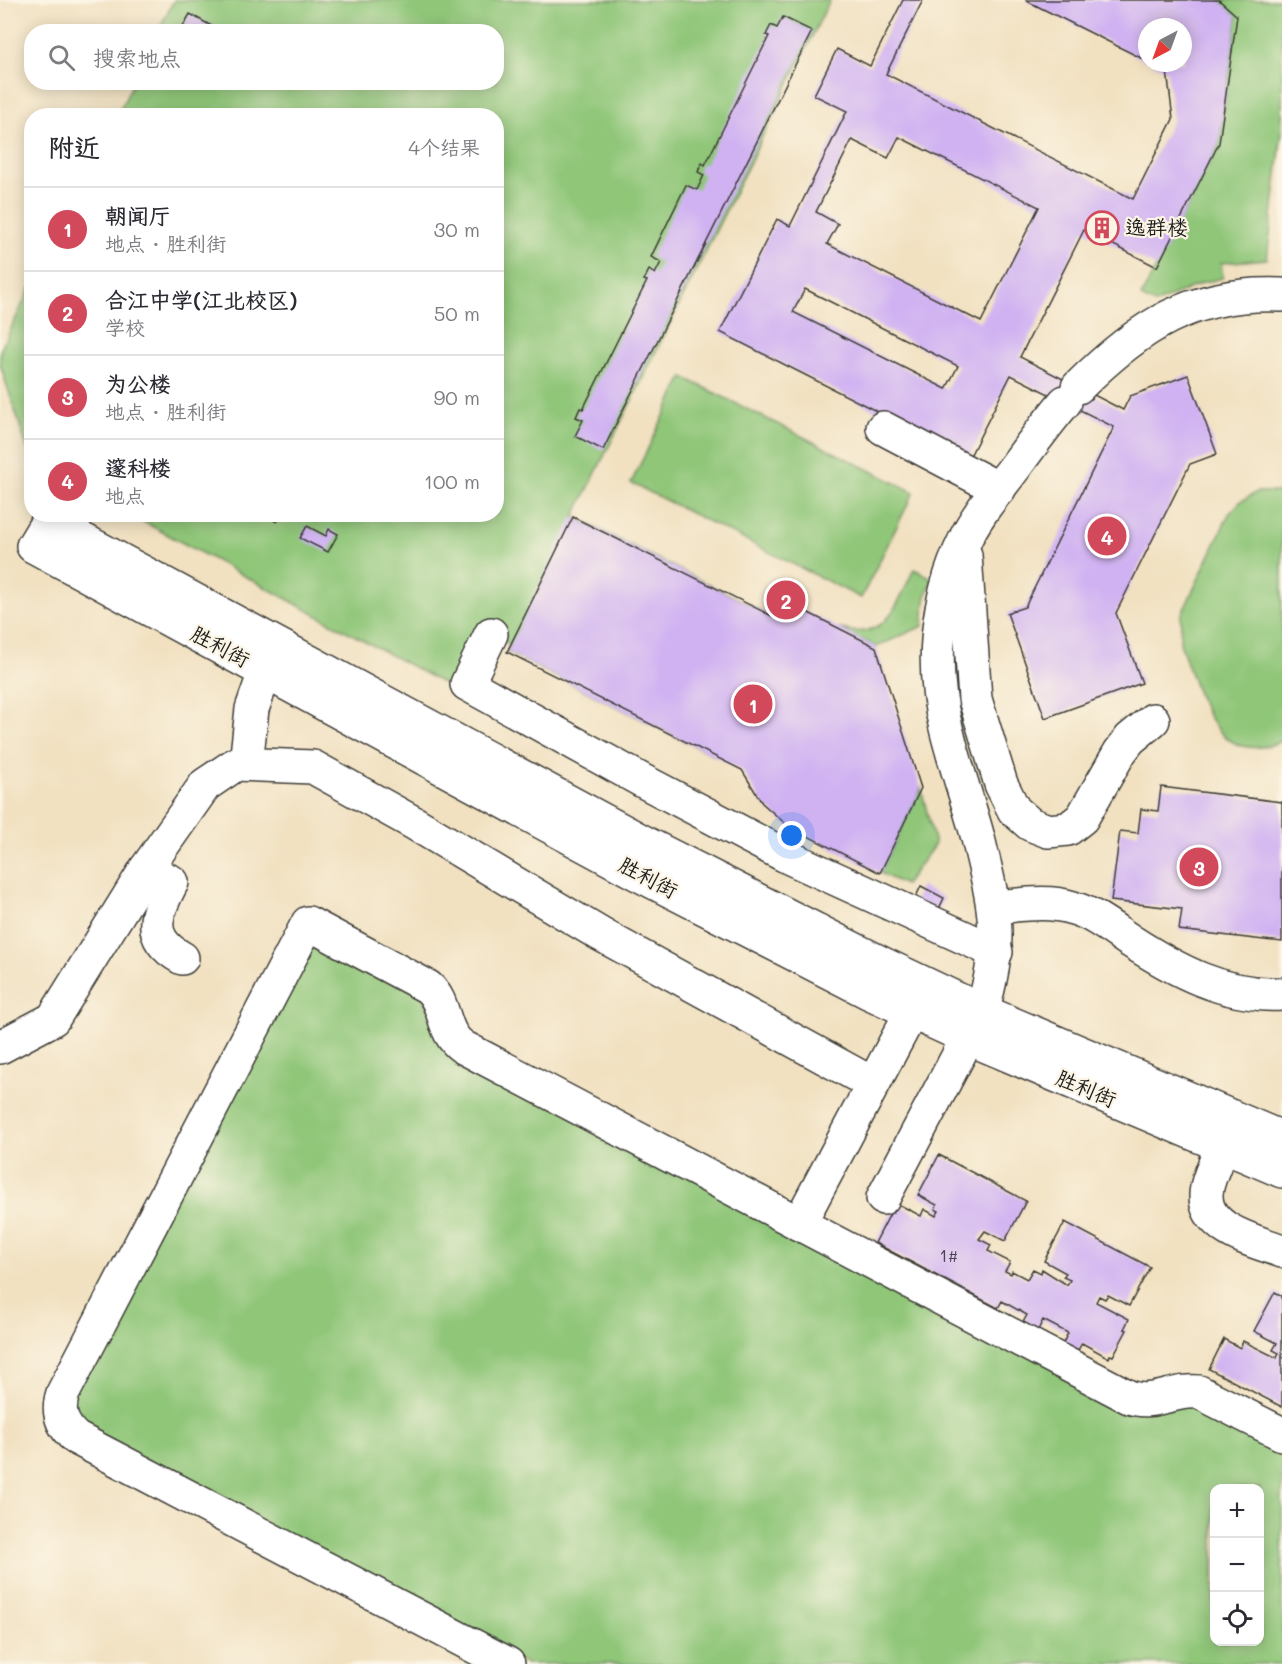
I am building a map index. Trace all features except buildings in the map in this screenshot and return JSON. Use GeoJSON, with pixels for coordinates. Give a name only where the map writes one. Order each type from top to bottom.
{"type":"FeatureCollection","features":[{"type":"Feature","properties":{"kind":"street"},"geometry":{"type":"LineString","coordinates":[[883,1198],[975,1025],[992,977],[996,952],[995,907],[972,816],[945,727],[937,658],[942,607],[964,541],[999,489],[1071,395],[1101,363],[1136,337],[1183,309],[1211,299],[1254,294],[1282,296]]}},
{"type":"Feature","properties":{"kind":"street"},"geometry":{"type":"LineString","coordinates":[[883,428],[999,489]]}},
{"type":"Feature","properties":{"kind":"street","name":"胜利街"},"geometry":{"type":"LineString","coordinates":[[1282,1138],[975,1025],[911,1013],[634,872],[265,672],[41,533],[933,989],[975,1025],[1221,1147],[1282,1171]]}},
{"type":"Feature","properties":{"kind":"street"},"geometry":{"type":"LineString","coordinates":[[964,541],[975,699],[1000,784],[1014,810],[1030,824],[1048,831],[1068,829],[1082,818],[1125,746],[1153,720]]}},
{"type":"Feature","properties":{"kind":"street"},"geometry":{"type":"LineString","coordinates":[[492,634],[467,684],[643,781],[788,857],[996,952]]}},
{"type":"Feature","properties":{"kind":"street"},"geometry":{"type":"LineString","coordinates":[[246,764],[252,709],[265,672]]}},
{"type":"Feature","properties":{"kind":"street"},"geometry":{"type":"LineString","coordinates":[[0,1047],[53,1019],[146,869],[205,785],[236,764],[246,764],[313,767],[414,823],[600,934],[873,1084]]}},
{"type":"Feature","properties":{"kind":"street"},"geometry":{"type":"LineString","coordinates":[[146,869],[172,882],[161,902],[156,925],[164,946],[182,958]]}},
{"type":"Feature","properties":{"kind":"street"},"geometry":{"type":"LineString","coordinates":[[995,907],[1047,903],[1072,908],[1096,918],[1175,968],[1218,986],[1262,995],[1282,994]]}},
{"type":"Feature","properties":{"kind":"street"},"geometry":{"type":"LineString","coordinates":[[508,1664],[76,1438],[68,1431],[60,1413],[63,1393],[308,923],[428,987],[436,997],[449,1033],[463,1047],[1129,1397],[1147,1401],[1185,1392],[1199,1392],[1282,1434]]}},
{"type":"Feature","properties":{"kind":"street"},"geometry":{"type":"LineString","coordinates":[[800,1224],[911,1013]]}},
{"type":"Feature","properties":{"kind":"street"},"geometry":{"type":"LineString","coordinates":[[1221,1147],[1207,1188],[1206,1200],[1209,1213],[1225,1228],[1282,1251]]}},
{"type":"Feature","properties":{"kind":"green space"},"geometry":{"type":"Polygon","coordinates":[[[174,0],[830,0],[574,517],[782,621],[715,756],[507,652],[510,644],[477,628],[448,686],[144,522],[504,522],[504,108],[121,108],[130,90],[504,90],[504,24],[162,24],[174,0]]]}},
{"type":"Feature","properties":{"kind":"green space"},"geometry":{"type":"Polygon","coordinates":[[[1219,0],[1282,0],[1282,131],[1267,259],[1221,263],[1223,278],[1202,283],[1155,304],[1141,297],[1219,143],[1237,17],[1219,0]]]}},
{"type":"Feature","properties":{"kind":"green space"},"geometry":{"type":"Polygon","coordinates":[[[24,301],[24,438],[0,364],[0,351],[24,301]]]}},
{"type":"Feature","properties":{"kind":"green space"},"geometry":{"type":"Polygon","coordinates":[[[683,377],[914,492],[861,598],[631,483],[683,377]]]}},
{"type":"Feature","properties":{"kind":"green space"},"geometry":{"type":"Polygon","coordinates":[[[1257,492],[1282,492],[1282,741],[1258,747],[1239,745],[1224,736],[1212,721],[1202,703],[1180,643],[1181,616],[1229,514],[1241,501],[1257,492]]]}},
{"type":"Feature","properties":{"kind":"green space"},"geometry":{"type":"Polygon","coordinates":[[[914,569],[932,578],[925,600],[923,626],[876,647],[838,628],[854,631],[879,626],[895,607],[914,569]]]}},
{"type":"Feature","properties":{"kind":"green space"},"geometry":{"type":"Polygon","coordinates":[[[921,788],[935,844],[905,885],[880,873],[921,788]]]}},
{"type":"Feature","properties":{"kind":"green space"},"geometry":{"type":"Polygon","coordinates":[[[311,935],[422,994],[438,1031],[1125,1405],[1186,1400],[1282,1444],[1282,1664],[527,1664],[81,1430],[71,1396],[311,935]]]}},
{"type":"Feature","properties":{"kind":"place","name":"逸群楼"},"geometry":{"type":"Point","coordinates":[1102,228]}},
{"type":"Feature","properties":{"kind":"place","name":"邃科楼"},"geometry":{"type":"Point","coordinates":[1107,536]}},
{"type":"Feature","properties":{"kind":"place","name":"合江中学(江北校区)"},"geometry":{"type":"Point","coordinates":[786,600]}},
{"type":"Feature","properties":{"kind":"place","name":"朝闻厅"},"geometry":{"type":"Point","coordinates":[753,704]}},
{"type":"Feature","properties":{"kind":"place","name":"为公楼"},"geometry":{"type":"Point","coordinates":[1199,867]}}]}
